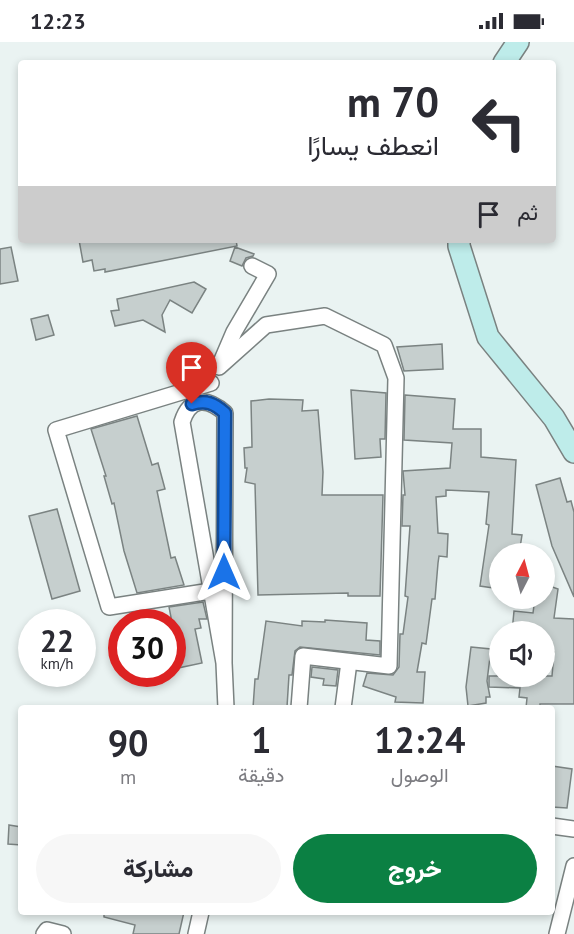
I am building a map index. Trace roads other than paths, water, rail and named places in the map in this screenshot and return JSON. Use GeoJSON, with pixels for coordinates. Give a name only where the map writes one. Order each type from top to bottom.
{"type":"FeatureCollection","features":[{"type":"Feature","properties":{"kind":"street"},"geometry":{"type":"LineString","coordinates":[[506,60],[518,42]]}},
{"type":"Feature","properties":{"kind":"street"},"geometry":{"type":"LineString","coordinates":[[459,243],[488,337],[554,418],[574,452]]}},
{"type":"Feature","properties":{"kind":"street"},"geometry":{"type":"LineString","coordinates":[[203,401],[234,332],[268,274],[252,266]]}},
{"type":"Feature","properties":{"kind":"street"},"geometry":{"type":"LineString","coordinates":[[219,367],[266,325],[325,316],[384,345],[396,378],[389,666],[303,656],[299,705]]}},
{"type":"Feature","properties":{"kind":"street"},"geometry":{"type":"LineString","coordinates":[[211,383],[56,430],[109,608],[211,591]]}},
{"type":"Feature","properties":{"kind":"street"},"geometry":{"type":"LineString","coordinates":[[224,663],[182,422],[185,412],[192,404],[203,401],[216,405],[225,413],[226,705]]}},
{"type":"Feature","properties":{"kind":"street"},"geometry":{"type":"LineString","coordinates":[[344,705],[349,662]]}},
{"type":"Feature","properties":{"kind":"street"},"geometry":{"type":"LineString","coordinates":[[555,827],[574,830]]}},
{"type":"Feature","properties":{"kind":"street"},"geometry":{"type":"LineString","coordinates":[[557,934],[574,866]]}},
{"type":"Feature","properties":{"kind":"street"},"geometry":{"type":"LineString","coordinates":[[196,934],[200,915]]}},
{"type":"Feature","properties":{"kind":"street"},"geometry":{"type":"LineString","coordinates":[[45,934],[47,930],[63,934]]}}]}
